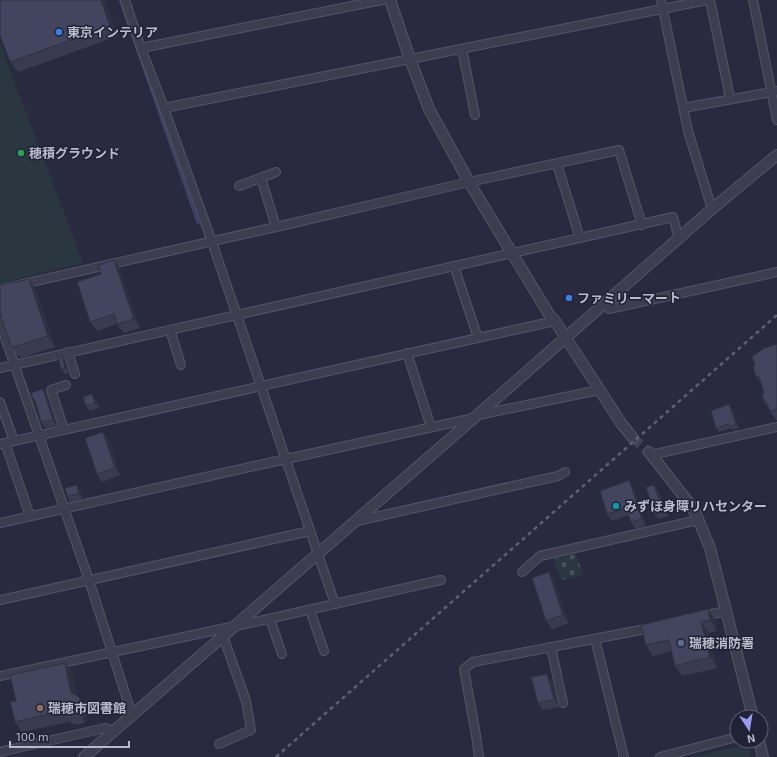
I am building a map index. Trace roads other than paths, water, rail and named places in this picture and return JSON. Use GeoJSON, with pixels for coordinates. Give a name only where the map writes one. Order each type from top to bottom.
{"type":"FeatureCollection","features":[{"type":"Feature","properties":{"kind":"street"},"geometry":{"type":"LineString","coordinates":[[125,0],[212,242],[335,604]]}},
{"type":"Feature","properties":{"kind":"street"},"geometry":{"type":"LineString","coordinates":[[141,48],[382,0]]}},
{"type":"Feature","properties":{"kind":"street"},"geometry":{"type":"LineString","coordinates":[[390,0],[429,109],[468,182],[550,316],[555,321],[621,423],[633,438]]}},
{"type":"Feature","properties":{"kind":"street"},"geometry":{"type":"LineString","coordinates":[[661,0],[688,131],[712,209]]}},
{"type":"Feature","properties":{"kind":"street"},"geometry":{"type":"LineString","coordinates":[[164,108],[709,0],[730,98]]}},
{"type":"Feature","properties":{"kind":"street"},"geometry":{"type":"LineString","coordinates":[[753,0],[774,91],[777,120]]}},
{"type":"Feature","properties":{"kind":"street"},"geometry":{"type":"LineString","coordinates":[[462,49],[475,115]]}},
{"type":"Feature","properties":{"kind":"street"},"geometry":{"type":"LineString","coordinates":[[683,108],[774,91]]}},
{"type":"Feature","properties":{"kind":"street"},"geometry":{"type":"LineString","coordinates":[[0,289],[212,242],[468,182],[619,150],[642,225]]}},
{"type":"Feature","properties":{"kind":"street"},"geometry":{"type":"LineString","coordinates":[[84,757],[318,555],[712,209],[777,154]]}},
{"type":"Feature","properties":{"kind":"street"},"geometry":{"type":"LineString","coordinates":[[557,164],[580,238]]}},
{"type":"Feature","properties":{"kind":"street"},"geometry":{"type":"LineString","coordinates":[[239,186],[276,172]]}},
{"type":"Feature","properties":{"kind":"street"},"geometry":{"type":"LineString","coordinates":[[261,178],[276,227]]}},
{"type":"Feature","properties":{"kind":"street"},"geometry":{"type":"LineString","coordinates":[[0,368],[673,217],[679,239]]}},
{"type":"Feature","properties":{"kind":"street"},"geometry":{"type":"LineString","coordinates":[[454,266],[478,338]]}},
{"type":"Feature","properties":{"kind":"street"},"geometry":{"type":"LineString","coordinates":[[609,309],[777,272]]}},
{"type":"Feature","properties":{"kind":"street"},"geometry":{"type":"LineString","coordinates":[[30,516],[2,443],[555,321]]}},
{"type":"Feature","properties":{"kind":"street"},"geometry":{"type":"LineString","coordinates":[[0,323],[88,580],[132,715]]}},
{"type":"Feature","properties":{"kind":"street"},"geometry":{"type":"LineString","coordinates":[[170,330],[180,365]]}},
{"type":"Feature","properties":{"kind":"street"},"geometry":{"type":"LineString","coordinates":[[68,352],[75,374]]}},
{"type":"Feature","properties":{"kind":"street"},"geometry":{"type":"LineString","coordinates":[[407,354],[432,427]]}},
{"type":"Feature","properties":{"kind":"street"},"geometry":{"type":"LineString","coordinates":[[64,429],[51,390],[66,386]]}},
{"type":"Feature","properties":{"kind":"street"},"geometry":{"type":"LineString","coordinates":[[0,523],[286,458],[599,390]]}},
{"type":"Feature","properties":{"kind":"street"},"geometry":{"type":"LineString","coordinates":[[0,402],[14,441]]}},
{"type":"Feature","properties":{"kind":"street"},"geometry":{"type":"LineString","coordinates":[[751,709],[710,548],[698,520],[681,492],[650,454],[777,427]]}},
{"type":"Feature","properties":{"kind":"street"},"geometry":{"type":"LineString","coordinates":[[357,521],[558,476],[565,472]]}},
{"type":"Feature","properties":{"kind":"street"},"geometry":{"type":"LineString","coordinates":[[522,572],[540,556],[698,520]]}},
{"type":"Feature","properties":{"kind":"street"},"geometry":{"type":"LineString","coordinates":[[0,600],[310,531]]}},
{"type":"Feature","properties":{"kind":"street"},"geometry":{"type":"LineString","coordinates":[[0,676],[270,619],[441,580]]}},
{"type":"Feature","properties":{"kind":"street"},"geometry":{"type":"LineString","coordinates":[[310,610],[324,651]]}},
{"type":"Feature","properties":{"kind":"street"},"geometry":{"type":"LineString","coordinates":[[691,619],[726,611]]}},
{"type":"Feature","properties":{"kind":"street"},"geometry":{"type":"LineString","coordinates":[[270,619],[282,654]]}},
{"type":"Feature","properties":{"kind":"street"},"geometry":{"type":"LineString","coordinates":[[479,757],[464,669],[473,662],[662,625]]}},
{"type":"Feature","properties":{"kind":"street"},"geometry":{"type":"LineString","coordinates":[[219,744],[251,730],[246,702],[223,636]]}},
{"type":"Feature","properties":{"kind":"street"},"geometry":{"type":"LineString","coordinates":[[595,639],[624,757]]}},
{"type":"Feature","properties":{"kind":"street"},"geometry":{"type":"LineString","coordinates":[[551,647],[563,703]]}},
{"type":"Feature","properties":{"kind":"street"},"geometry":{"type":"LineString","coordinates":[[0,752],[105,728],[114,731]]}},
{"type":"Feature","properties":{"kind":"street"},"geometry":{"type":"LineString","coordinates":[[660,757],[729,740]]}},
{"type":"Feature","properties":{"kind":"waterway"},"geometry":{"type":"LineString","coordinates":[[120,0],[198,223]]}},
{"type":"Feature","properties":{"kind":"tunnel"},"geometry":{"type":"LineString","coordinates":[[633,438],[649,452]]}},
{"type":"Feature","properties":{"kind":"railway"},"geometry":{"type":"LineString","coordinates":[[276,757],[777,315]]}},
{"type":"Feature","properties":{"kind":"place","name":"東京インテリア"},"geometry":{"type":"Point","coordinates":[59,32]}},
{"type":"Feature","properties":{"kind":"place","name":"穂積グラウンド"},"geometry":{"type":"Point","coordinates":[21,153]}},
{"type":"Feature","properties":{"kind":"place","name":"ファミリーマート"},"geometry":{"type":"Point","coordinates":[569,298]}},
{"type":"Feature","properties":{"kind":"place","name":"みずほ身障リハセンター"},"geometry":{"type":"Point","coordinates":[616,506]}},
{"type":"Feature","properties":{"kind":"place","name":"瑞穂消防署"},"geometry":{"type":"Point","coordinates":[681,643]}},
{"type":"Feature","properties":{"kind":"place","name":"瑞穂市図書館"},"geometry":{"type":"Point","coordinates":[40,708]}}]}
